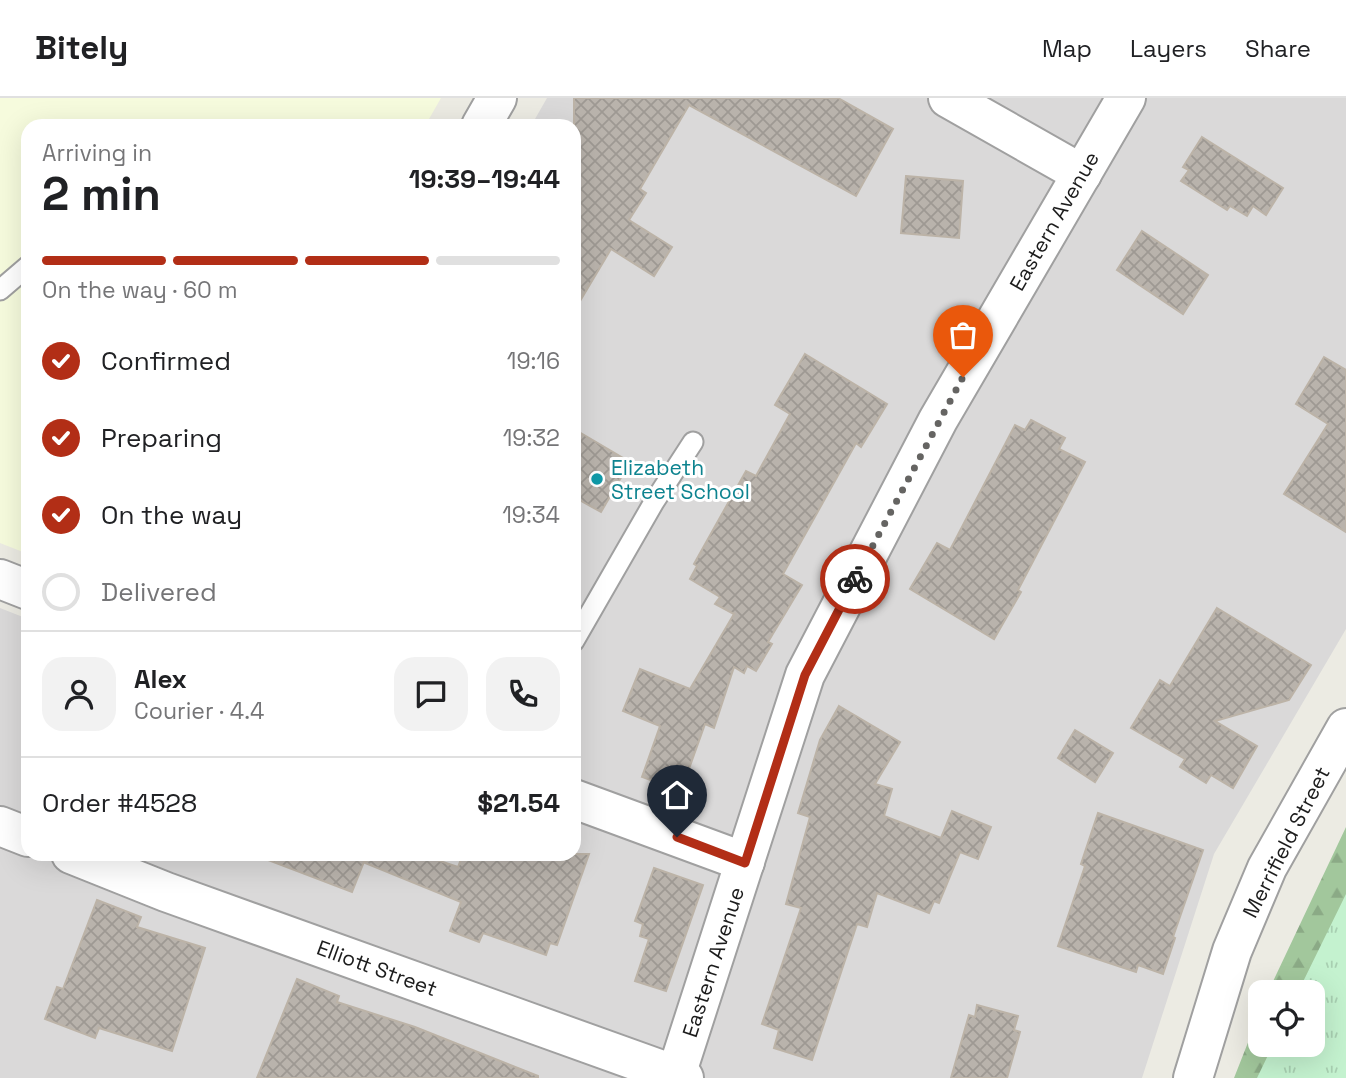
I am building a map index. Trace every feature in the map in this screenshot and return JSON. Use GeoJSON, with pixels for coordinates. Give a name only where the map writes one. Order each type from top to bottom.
{"type":"FeatureCollection","features":[{"type":"Feature","properties":{"kind":"street"},"geometry":{"type":"LineString","coordinates":[[485,119],[497,98]]}},
{"type":"Feature","properties":{"kind":"street"},"geometry":{"type":"LineString","coordinates":[[948,98],[1082,174]]}},
{"type":"Feature","properties":{"kind":"street","name":"Eastern Avenue"},"geometry":{"type":"LineString","coordinates":[[679,1077],[805,675],[938,420],[1126,98]]}},
{"type":"Feature","properties":{"kind":"street"},"geometry":{"type":"LineString","coordinates":[[0,579],[21,587]]}},
{"type":"Feature","properties":{"kind":"street","name":"Merrifield Street"},"geometry":{"type":"LineString","coordinates":[[1193,1078],[1232,951],[1267,867],[1346,728]]}},
{"type":"Feature","properties":{"kind":"street"},"geometry":{"type":"LineString","coordinates":[[581,802],[745,863]]}},
{"type":"Feature","properties":{"kind":"street"},"geometry":{"type":"LineString","coordinates":[[0,826],[21,834]]}},
{"type":"Feature","properties":{"kind":"street","name":"Elliott Street"},"geometry":{"type":"LineString","coordinates":[[88,861],[166,892],[679,1077]]}},
{"type":"Feature","properties":{"kind":"lane"},"geometry":{"type":"LineString","coordinates":[[0,290],[21,272]]}},
{"type":"Feature","properties":{"kind":"lane"},"geometry":{"type":"LineString","coordinates":[[581,629],[653,502],[693,442]]}},
{"type":"Feature","properties":{"kind":"shaded area"},"geometry":{"type":"Polygon","coordinates":[[[0,98],[441,98],[429,119],[21,119],[21,551],[0,543],[0,98]]]}},
{"type":"Feature","properties":{"kind":"shaded area"},"geometry":{"type":"Polygon","coordinates":[[[547,98],[1346,98],[1346,629],[1214,854],[1142,1078],[0,1078],[0,608],[21,616],[21,861],[581,861],[581,119],[535,119],[547,98]]]}},
{"type":"Feature","properties":{"kind":"green space"},"geometry":{"type":"Polygon","coordinates":[[[1346,827],[1346,1078],[1234,1078],[1248,1042],[1248,1057],[1325,1057],[1325,980],[1274,980],[1346,827]]]}},
{"type":"Feature","properties":{"kind":"green space"},"geometry":{"type":"Polygon","coordinates":[[[1346,894],[1346,1078],[1257,1078],[1267,1057],[1325,1057],[1325,980],[1304,980],[1346,894]]]}},
{"type":"Feature","properties":{"kind":"building"},"geometry":{"type":"Polygon","coordinates":[[[574,98],[838,98],[893,129],[856,196],[689,105],[640,189],[646,193],[629,220],[672,247],[654,276],[611,249],[581,299],[581,119],[574,119],[574,98]]]}},
{"type":"Feature","properties":{"kind":"building"},"geometry":{"type":"Polygon","coordinates":[[[1202,137],[1283,188],[1266,215],[1253,206],[1247,216],[1230,206],[1227,210],[1181,181],[1189,170],[1183,167],[1202,137]]]}},
{"type":"Feature","properties":{"kind":"building"},"geometry":{"type":"Polygon","coordinates":[[[906,176],[963,181],[959,238],[901,233],[906,176]]]}},
{"type":"Feature","properties":{"kind":"building"},"geometry":{"type":"Polygon","coordinates":[[[1142,231],[1208,275],[1183,314],[1117,270],[1142,231]]]}},
{"type":"Feature","properties":{"kind":"building"},"geometry":{"type":"Polygon","coordinates":[[[805,354],[887,404],[861,447],[856,443],[783,574],[802,585],[768,642],[772,644],[756,671],[747,666],[744,673],[734,667],[714,728],[705,724],[681,791],[642,777],[660,726],[623,711],[640,669],[690,689],[734,614],[715,604],[720,597],[690,579],[697,566],[694,564],[746,471],[756,476],[790,414],[775,405],[805,354]]]}},
{"type":"Feature","properties":{"kind":"building"},"geometry":{"type":"Polygon","coordinates":[[[1324,357],[1346,370],[1346,532],[1284,494],[1328,424],[1296,404],[1324,357]]]}},
{"type":"Feature","properties":{"kind":"building"},"geometry":{"type":"Polygon","coordinates":[[[1031,420],[1065,438],[1059,449],[1085,462],[1018,590],[1021,592],[994,639],[910,589],[937,543],[950,550],[1015,425],[1025,430],[1031,420]]]}},
{"type":"Feature","properties":{"kind":"building","name":"Elizabeth Street School"},"geometry":{"type":"Polygon","coordinates":[[[581,433],[630,462],[601,512],[581,501],[581,433]]]}},
{"type":"Feature","properties":{"kind":"building"},"geometry":{"type":"Polygon","coordinates":[[[1217,608],[1311,665],[1289,700],[1215,721],[1257,746],[1233,788],[1211,775],[1206,783],[1180,767],[1185,759],[1131,728],[1160,680],[1170,686],[1217,608]]]}},
{"type":"Feature","properties":{"kind":"building"},"geometry":{"type":"Polygon","coordinates":[[[839,706],[900,742],[875,784],[892,789],[884,816],[941,838],[952,811],[991,827],[978,859],[960,852],[939,903],[934,901],[929,913],[877,893],[867,927],[857,924],[812,1060],[774,1048],[779,1030],[762,1024],[801,908],[786,904],[810,817],[798,813],[820,740],[839,706]]]}},
{"type":"Feature","properties":{"kind":"building"},"geometry":{"type":"Polygon","coordinates":[[[1075,730],[1113,753],[1095,782],[1058,758],[1075,730]]]}},
{"type":"Feature","properties":{"kind":"building"},"geometry":{"type":"Polygon","coordinates":[[[1098,813],[1203,850],[1163,974],[1138,965],[1136,972],[1058,946],[1085,866],[1081,864],[1098,813]]]}},
{"type":"Feature","properties":{"kind":"building"},"geometry":{"type":"Polygon","coordinates":[[[581,854],[589,854],[557,945],[550,943],[546,955],[483,933],[479,942],[450,931],[461,902],[365,863],[440,861],[458,867],[460,861],[581,861],[581,854]]]}},
{"type":"Feature","properties":{"kind":"building"},"geometry":{"type":"Polygon","coordinates":[[[271,861],[364,861],[352,892],[271,861]]]}},
{"type":"Feature","properties":{"kind":"building"},"geometry":{"type":"Polygon","coordinates":[[[654,868],[703,885],[666,991],[635,981],[649,939],[640,936],[643,924],[635,921],[654,868]]]}},
{"type":"Feature","properties":{"kind":"building"},"geometry":{"type":"Polygon","coordinates":[[[97,900],[141,917],[137,927],[205,948],[172,1051],[99,1028],[95,1038],[45,1019],[57,987],[63,989],[97,900]]]}},
{"type":"Feature","properties":{"kind":"building"},"geometry":{"type":"Polygon","coordinates":[[[297,979],[339,996],[337,1002],[415,1027],[538,1078],[257,1078],[297,979]]]}},
{"type":"Feature","properties":{"kind":"building"},"geometry":{"type":"Polygon","coordinates":[[[977,1005],[1018,1016],[1014,1030],[1020,1032],[1007,1078],[951,1078],[969,1015],[975,1017],[977,1005]]]}},
{"type":"Feature","properties":{"kind":"way so far"},"geometry":{"type":"LineString","coordinates":[[855,579],[963,377]]}},
{"type":"Feature","properties":{"kind":"place","name":"Elizabeth Street School"},"geometry":{"type":"Point","coordinates":[597,479]}},
{"type":"Feature","properties":{"kind":"route"},"geometry":{"type":"LineString","coordinates":[[677,837],[745,863],[805,675],[855,579]]}}]}
